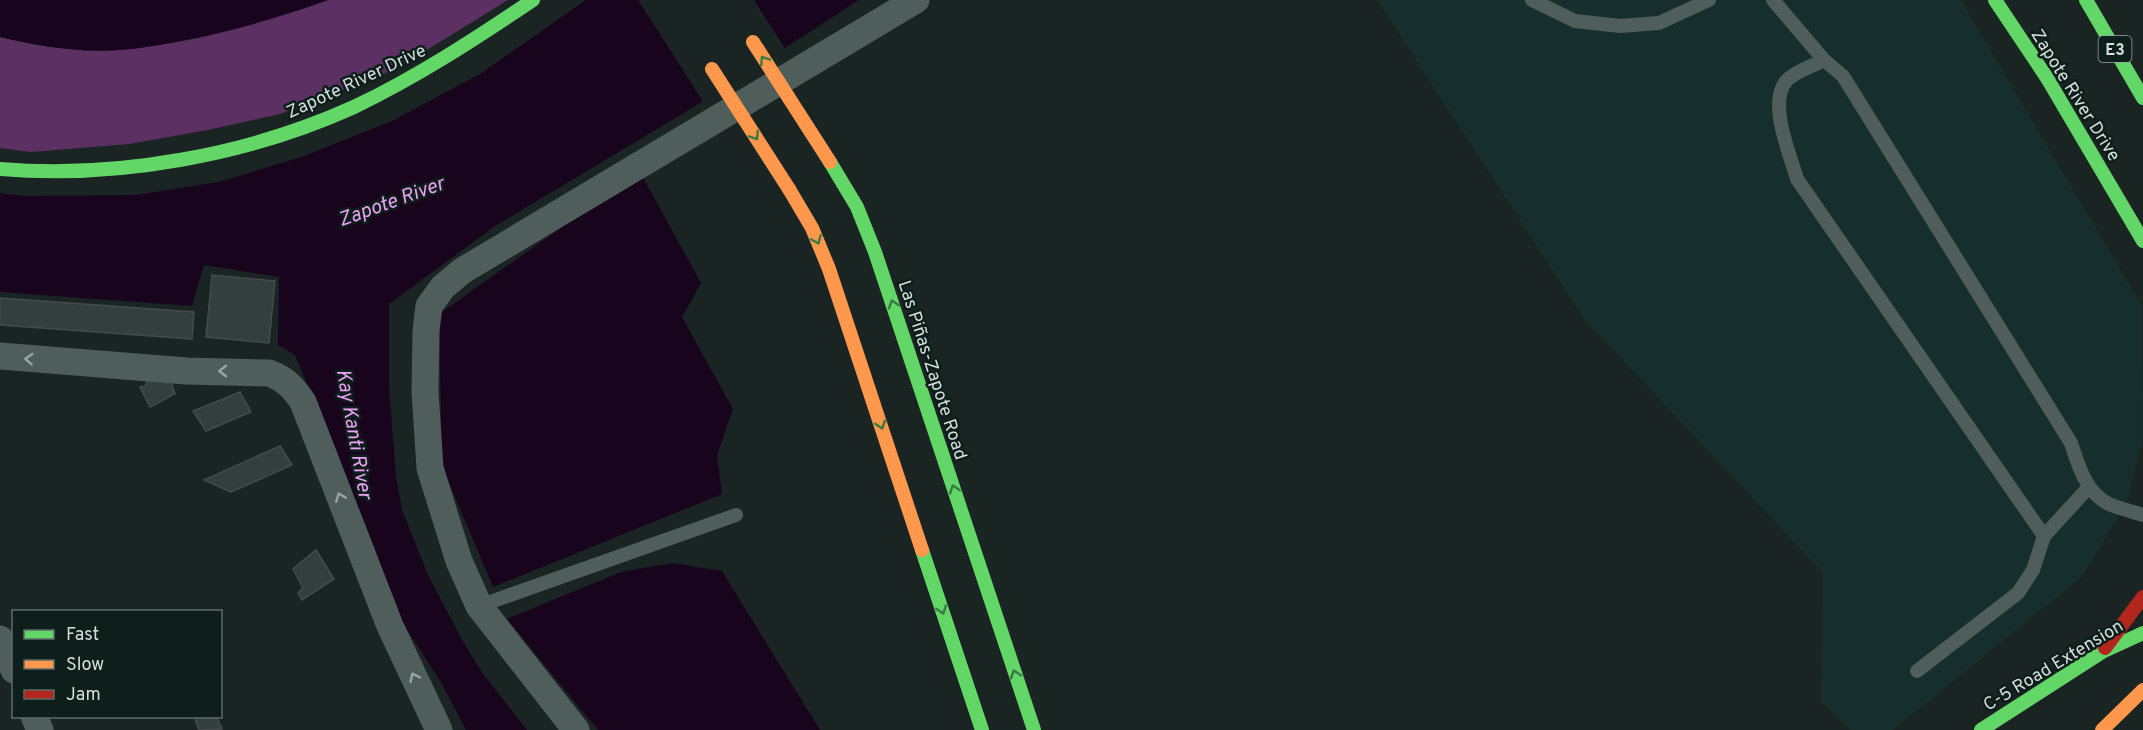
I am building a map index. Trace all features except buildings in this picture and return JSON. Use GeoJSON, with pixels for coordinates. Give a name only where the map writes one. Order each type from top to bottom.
{"type":"FeatureCollection","features":[{"type":"Feature","properties":{"kind":"main road","name":"Zapote River Drive"},"geometry":{"type":"LineString","coordinates":[[0,169],[24,172],[138,167],[213,154],[291,132],[362,102],[428,68],[533,0]]}},
{"type":"Feature","properties":{"kind":"main road","name":"Zapote River Drive"},"geometry":{"type":"LineString","coordinates":[[1995,0],[2047,78],[2143,241]]}},
{"type":"Feature","properties":{"kind":"main road","name":"E3"},"geometry":{"type":"LineString","coordinates":[[2086,0],[2143,98]]}},
{"type":"Feature","properties":{"kind":"main road","name":"Las Piñas-Zapote Road"},"geometry":{"type":"LineString","coordinates":[[753,42],[857,207],[875,252],[1034,730]]}},
{"type":"Feature","properties":{"kind":"main road"},"geometry":{"type":"LineString","coordinates":[[712,69],[789,189],[812,228],[830,269],[982,730]]}},
{"type":"Feature","properties":{"kind":"main road"},"geometry":{"type":"LineString","coordinates":[[2102,652],[2143,597]]}},
{"type":"Feature","properties":{"kind":"main road","name":"C-5 Road Extension"},"geometry":{"type":"LineString","coordinates":[[1981,730],[2102,652],[2143,633]]}},
{"type":"Feature","properties":{"kind":"main road"},"geometry":{"type":"LineString","coordinates":[[2102,730],[2143,690]]}},
{"type":"Feature","properties":{"kind":"street"},"geometry":{"type":"LineString","coordinates":[[576,730],[479,606],[459,561],[430,468],[425,392],[429,306],[443,288],[462,271],[916,0]]}},
{"type":"Feature","properties":{"kind":"street"},"geometry":{"type":"LineString","coordinates":[[0,356],[186,371],[269,373],[281,377],[292,386],[303,402],[390,626],[439,730]]}},
{"type":"Feature","properties":{"kind":"street"},"geometry":{"type":"LineString","coordinates":[[0,639],[12,666]]}},
{"type":"Feature","properties":{"kind":"lane"},"geometry":{"type":"LineString","coordinates":[[1532,0],[1575,21],[1620,26],[1659,23],[1709,0]]}},
{"type":"Feature","properties":{"kind":"lane"},"geometry":{"type":"LineString","coordinates":[[1773,0],[1824,60],[1843,76],[2071,443],[2073,454],[2089,488],[2106,502],[2143,515]]}},
{"type":"Feature","properties":{"kind":"lane"},"geometry":{"type":"LineString","coordinates":[[1824,60],[1789,78],[1782,87],[1779,101],[1780,121],[1797,178],[2044,536]]}},
{"type":"Feature","properties":{"kind":"lane"},"geometry":{"type":"LineString","coordinates":[[1917,670],[2018,593],[2033,570],[2044,536],[2089,488]]}},
{"type":"Feature","properties":{"kind":"lane"},"geometry":{"type":"LineString","coordinates":[[479,606],[736,515]]}},
{"type":"Feature","properties":{"kind":"lane"},"geometry":{"type":"LineString","coordinates":[[2124,709],[2143,706]]}},
{"type":"Feature","properties":{"kind":"shaded area"},"geometry":{"type":"Polygon","coordinates":[[[328,0],[508,0],[396,69],[280,114],[129,144],[31,152],[0,148],[0,37],[59,48],[89,51],[119,50],[198,38],[278,17],[328,0]]]}},
{"type":"Feature","properties":{"kind":"shaded area"},"geometry":{"type":"Polygon","coordinates":[[[1377,0],[1961,0],[2142,306],[2143,440],[2126,504],[2083,576],[1893,730],[1850,730],[1821,702],[1823,573],[1584,319],[1377,0]]]}},
{"type":"Feature","properties":{"kind":"water"},"geometry":{"type":"Polygon","coordinates":[[[0,0],[328,0],[278,17],[198,38],[104,51],[59,48],[0,37],[0,0]]]}},
{"type":"Feature","properties":{"kind":"water"},"geometry":{"type":"Polygon","coordinates":[[[586,0],[859,0],[692,108],[495,226],[389,304],[389,387],[396,476],[402,510],[428,575],[462,640],[481,671],[527,730],[466,730],[441,682],[402,622],[368,531],[295,355],[278,345],[279,277],[204,265],[192,306],[0,292],[0,193],[26,196],[136,195],[219,182],[301,157],[390,122],[480,74],[586,0]]]}},
{"type":"Feature","properties":{"kind":"water"},"geometry":{"type":"Polygon","coordinates":[[[640,172],[701,283],[682,317],[733,409],[717,455],[722,494],[493,587],[442,466],[439,314],[640,172]]]}},
{"type":"Feature","properties":{"kind":"water"},"geometry":{"type":"Polygon","coordinates":[[[672,563],[722,571],[820,730],[598,730],[507,619],[621,572],[672,563]]]}},
{"type":"Feature","properties":{"kind":"pier"},"geometry":{"type":"Polygon","coordinates":[[[638,0],[754,0],[786,50],[704,103],[638,0]]]}},
{"type":"Feature","properties":{"kind":"traffic: fast"},"geometry":{"type":"LineString","coordinates":[[0,169],[90,170],[135,166],[181,160],[270,138],[354,107],[400,83],[533,0]]}},
{"type":"Feature","properties":{"kind":"traffic: fast"},"geometry":{"type":"LineString","coordinates":[[1995,0],[2047,78],[2143,241]]}},
{"type":"Feature","properties":{"kind":"traffic: fast"},"geometry":{"type":"LineString","coordinates":[[2086,0],[2143,98]]}},
{"type":"Feature","properties":{"kind":"traffic: fast"},"geometry":{"type":"LineString","coordinates":[[830,162],[857,207],[875,252],[1034,730]]}},
{"type":"Feature","properties":{"kind":"traffic: fast"},"geometry":{"type":"LineString","coordinates":[[922,550],[982,730]]}},
{"type":"Feature","properties":{"kind":"traffic: fast"},"geometry":{"type":"LineString","coordinates":[[1981,730],[2102,652],[2143,633]]}},
{"type":"Feature","properties":{"kind":"traffic: slow"},"geometry":{"type":"LineString","coordinates":[[753,42],[830,162]]}},
{"type":"Feature","properties":{"kind":"traffic: slow"},"geometry":{"type":"LineString","coordinates":[[712,69],[789,189]]}},
{"type":"Feature","properties":{"kind":"traffic: slow"},"geometry":{"type":"LineString","coordinates":[[789,189],[812,228],[829,269],[922,550]]}},
{"type":"Feature","properties":{"kind":"traffic: slow"},"geometry":{"type":"LineString","coordinates":[[2102,730],[2143,690]]}},
{"type":"Feature","properties":{"kind":"traffic: jam"},"geometry":{"type":"LineString","coordinates":[[2105,648],[2143,597]]}},
{"type":"Feature","properties":{"kind":"water label","name":"Zapote River"},"geometry":{"type":"Point","coordinates":[391,201]}},
{"type":"Feature","properties":{"kind":"water label","name":"Kay Kanti River"},"geometry":{"type":"Point","coordinates":[355,434]}}]}
